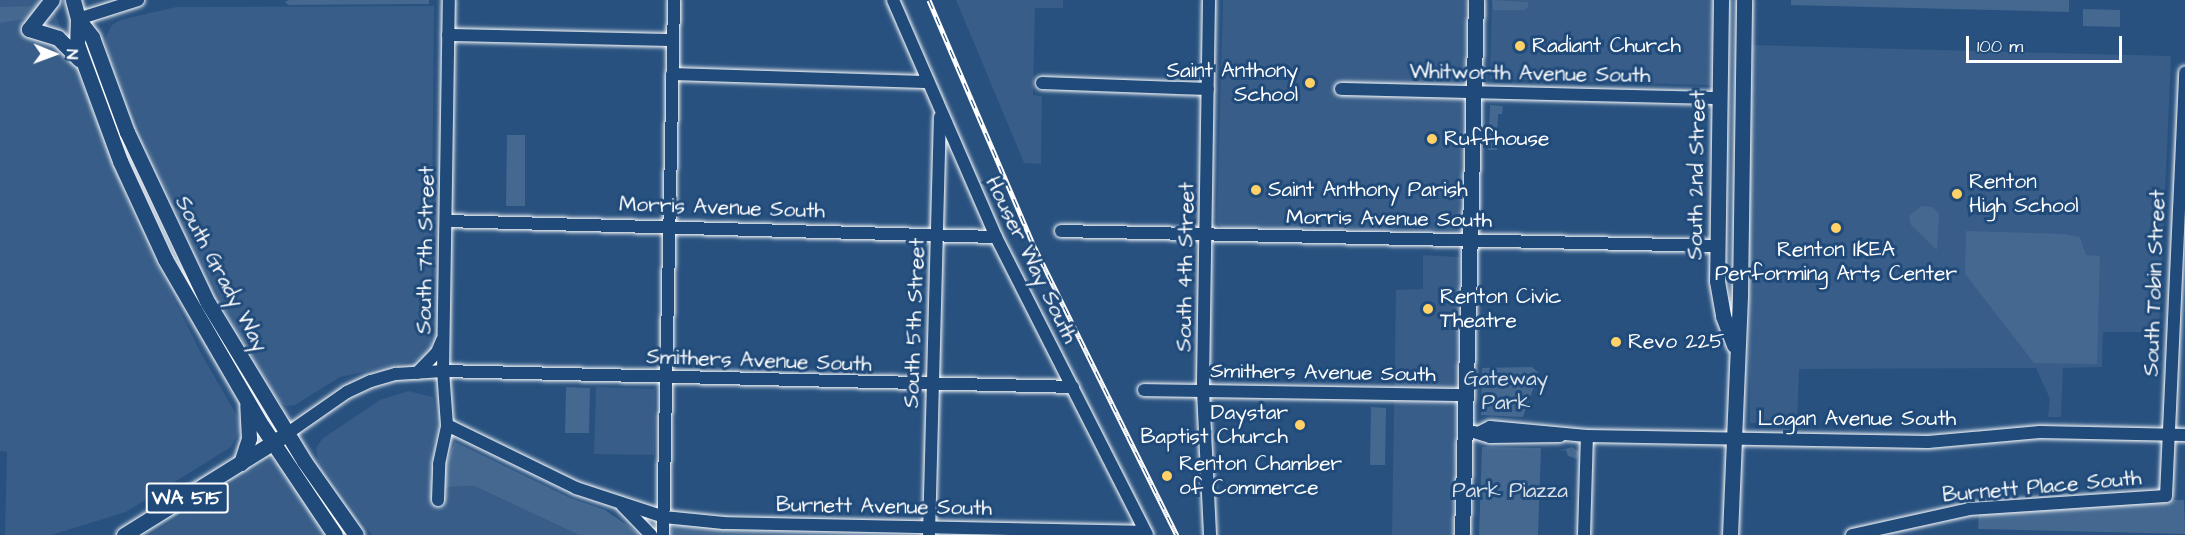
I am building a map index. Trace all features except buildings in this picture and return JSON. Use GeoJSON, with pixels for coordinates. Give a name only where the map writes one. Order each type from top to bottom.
{"type":"FeatureCollection","features":[{"type":"Feature","properties":{"kind":"main road"},"geometry":{"type":"LineString","coordinates":[[52,0],[29,29],[64,42],[86,68]]}},
{"type":"Feature","properties":{"kind":"main road","name":"South Grady Way"},"geometry":{"type":"LineString","coordinates":[[73,0],[78,19],[77,44],[128,178],[145,215],[202,327],[272,443],[335,535]]}},
{"type":"Feature","properties":{"kind":"main road"},"geometry":{"type":"LineString","coordinates":[[1462,535],[1473,432],[1466,395],[1476,0]]}},
{"type":"Feature","properties":{"kind":"main road","name":"South 2nd Street"},"geometry":{"type":"LineString","coordinates":[[1721,0],[1716,246],[1723,316],[1735,348]]}},
{"type":"Feature","properties":{"kind":"main road","name":"South 2nd Street"},"geometry":{"type":"LineString","coordinates":[[1730,535],[1735,348],[1741,283],[1744,0]]}},
{"type":"Feature","properties":{"kind":"main road","name":"South Grady Way"},"geometry":{"type":"LineString","coordinates":[[78,19],[92,37],[127,132],[222,327],[288,433],[356,535]]}},
{"type":"Feature","properties":{"kind":"main road"},"geometry":{"type":"LineString","coordinates":[[128,178],[138,181],[153,206],[163,210]]}},
{"type":"Feature","properties":{"kind":"main road"},"geometry":{"type":"LineString","coordinates":[[145,215],[160,224],[175,254],[186,257]]}},
{"type":"Feature","properties":{"kind":"main road"},"geometry":{"type":"LineString","coordinates":[[202,327],[222,327]]}},
{"type":"Feature","properties":{"kind":"main road"},"geometry":{"type":"LineString","coordinates":[[241,464],[249,438],[247,402]]}},
{"type":"Feature","properties":{"kind":"main road","name":"WA 515"},"geometry":{"type":"LineString","coordinates":[[124,535],[288,433]]}},
{"type":"Feature","properties":{"kind":"street"},"geometry":{"type":"LineString","coordinates":[[78,19],[138,0]]}},
{"type":"Feature","properties":{"kind":"street","name":"South 7th Street"},"geometry":{"type":"LineString","coordinates":[[438,500],[438,464],[447,425],[443,371],[449,0]]}},
{"type":"Feature","properties":{"kind":"street"},"geometry":{"type":"LineString","coordinates":[[663,535],[674,0]]}},
{"type":"Feature","properties":{"kind":"street","name":"Houser Way South"},"geometry":{"type":"LineString","coordinates":[[893,0],[925,82],[996,237],[1146,534]]}},
{"type":"Feature","properties":{"kind":"street","name":"South 4th Street"},"geometry":{"type":"LineString","coordinates":[[1209,0],[1203,391],[1210,535]]}},
{"type":"Feature","properties":{"kind":"street"},"geometry":{"type":"LineString","coordinates":[[448,35],[673,40]]}},
{"type":"Feature","properties":{"kind":"street","name":"South Tobin Street"},"geometry":{"type":"LineString","coordinates":[[2166,496],[2185,72]]}},
{"type":"Feature","properties":{"kind":"street"},"geometry":{"type":"LineString","coordinates":[[672,74],[925,82]]}},
{"type":"Feature","properties":{"kind":"street"},"geometry":{"type":"LineString","coordinates":[[1042,83],[1208,89]]}},
{"type":"Feature","properties":{"kind":"street","name":"Whitworth Avenue South"},"geometry":{"type":"LineString","coordinates":[[1341,89],[1718,98]]}},
{"type":"Feature","properties":{"kind":"street","name":"South 5th Street"},"geometry":{"type":"LineString","coordinates":[[929,531],[940,113]]}},
{"type":"Feature","properties":{"kind":"street","name":"Morris Avenue South"},"geometry":{"type":"LineString","coordinates":[[446,221],[996,237]]}},
{"type":"Feature","properties":{"kind":"street","name":"Morris Avenue South"},"geometry":{"type":"LineString","coordinates":[[1061,231],[1716,246]]}},
{"type":"Feature","properties":{"kind":"street"},"geometry":{"type":"LineString","coordinates":[[417,373],[437,352],[444,336]]}},
{"type":"Feature","properties":{"kind":"street","name":"Smithers Avenue South"},"geometry":{"type":"LineString","coordinates":[[288,433],[347,392],[396,374],[443,371],[933,386],[1073,387]]}},
{"type":"Feature","properties":{"kind":"street","name":"Smithers Avenue South"},"geometry":{"type":"LineString","coordinates":[[1144,390],[1466,395]]}},
{"type":"Feature","properties":{"kind":"street","name":"Burnett Avenue South"},"geometry":{"type":"LineString","coordinates":[[447,425],[576,488],[664,517],[724,523],[929,531],[1146,534]]}},
{"type":"Feature","properties":{"kind":"street","name":"Logan Avenue South"},"geometry":{"type":"LineString","coordinates":[[1473,432],[1490,427],[1587,436],[1928,442],[2040,432],[2185,435]]}},
{"type":"Feature","properties":{"kind":"street"},"geometry":{"type":"LineString","coordinates":[[1584,535],[1587,436]]}},
{"type":"Feature","properties":{"kind":"street","name":"Burnett Place South"},"geometry":{"type":"LineString","coordinates":[[1852,535],[1969,510],[2166,496]]}},
{"type":"Feature","properties":{"kind":"street","name":"Burnett Avenue South"},"geometry":{"type":"LineString","coordinates":[[621,504],[651,535]]}},
{"type":"Feature","properties":{"kind":"shaded area"},"geometry":{"type":"Polygon","coordinates":[[[0,0],[50,0],[138,228],[202,355],[239,419],[241,429],[231,447],[126,512],[51,535],[5,535],[7,452],[0,451],[0,0]]]}},
{"type":"Feature","properties":{"kind":"shaded area"},"geometry":{"type":"Polygon","coordinates":[[[956,0],[1063,0],[1063,8],[1035,8],[1033,95],[1042,96],[1041,164],[1024,163],[956,0]]]}},
{"type":"Feature","properties":{"kind":"shaded area","name":"Saint Anthony School"},"geometry":{"type":"Polygon","coordinates":[[[1223,0],[1466,0],[1459,230],[1224,229],[1217,223],[1223,0]]]}},
{"type":"Feature","properties":{"kind":"shaded area"},"geometry":{"type":"Polygon","coordinates":[[[1492,0],[1713,0],[1711,85],[1490,79],[1492,0]]]}},
{"type":"Feature","properties":{"kind":"shaded area"},"geometry":{"type":"Polygon","coordinates":[[[434,6],[431,353],[417,360],[340,377],[295,405],[287,406],[279,402],[228,316],[156,168],[106,45],[106,36],[112,25],[120,20],[176,7],[434,6]]]}},
{"type":"Feature","properties":{"kind":"shaded area","name":"Renton High School"},"geometry":{"type":"Polygon","coordinates":[[[1747,45],[2171,56],[2159,332],[2103,332],[2102,367],[2063,368],[2061,417],[2048,417],[2050,399],[2036,368],[1799,369],[1797,424],[1750,423],[1747,45]]]}},
{"type":"Feature","properties":{"kind":"shaded area"},"geometry":{"type":"Polygon","coordinates":[[[1423,255],[1459,257],[1453,535],[1392,535],[1396,290],[1423,289],[1423,255]]]}},
{"type":"Feature","properties":{"kind":"shaded area"},"geometry":{"type":"Polygon","coordinates":[[[596,387],[655,389],[654,455],[594,454],[596,387]]]}},
{"type":"Feature","properties":{"kind":"shaded area"},"geometry":{"type":"Polygon","coordinates":[[[408,391],[433,397],[438,430],[431,449],[430,480],[444,480],[444,492],[448,487],[474,486],[579,535],[372,535],[318,460],[316,448],[322,439],[380,400],[408,391]]]}},
{"type":"Feature","properties":{"kind":"shaded area"},"geometry":{"type":"Polygon","coordinates":[[[280,453],[342,535],[150,535],[280,453]]]}},
{"type":"Feature","properties":{"kind":"green space"},"geometry":{"type":"Polygon","coordinates":[[[37,0],[46,5],[29,18],[0,23],[0,7],[31,6],[37,0]]]}},
{"type":"Feature","properties":{"kind":"green space"},"geometry":{"type":"Polygon","coordinates":[[[289,0],[429,0],[429,4],[288,5],[285,2],[289,0]]]}},
{"type":"Feature","properties":{"kind":"green space"},"geometry":{"type":"Polygon","coordinates":[[[1492,0],[1528,2],[1528,7],[1524,10],[1493,10],[1492,0]]]}},
{"type":"Feature","properties":{"kind":"green space"},"geometry":{"type":"Polygon","coordinates":[[[1791,0],[2069,0],[2069,12],[1791,5],[1791,0]]]}},
{"type":"Feature","properties":{"kind":"green space"},"geometry":{"type":"Polygon","coordinates":[[[2083,9],[2120,10],[2120,27],[2083,26],[2083,9]]]}},
{"type":"Feature","properties":{"kind":"green space"},"geometry":{"type":"Polygon","coordinates":[[[1490,105],[1503,106],[1502,114],[1498,114],[1497,150],[1488,150],[1490,105]]]}},
{"type":"Feature","properties":{"kind":"green space"},"geometry":{"type":"Polygon","coordinates":[[[507,135],[525,135],[525,206],[506,206],[507,135]]]}},
{"type":"Feature","properties":{"kind":"green space"},"geometry":{"type":"Polygon","coordinates":[[[1921,206],[1933,207],[1939,214],[1937,250],[1911,225],[1909,216],[1921,206]]]}},
{"type":"Feature","properties":{"kind":"green space"},"geometry":{"type":"Polygon","coordinates":[[[1966,231],[2065,234],[2080,237],[2086,255],[2100,256],[2097,364],[2034,363],[1965,274],[1966,231]]]}},
{"type":"Feature","properties":{"kind":"green space","name":"Gateway Park"},"geometry":{"type":"Polygon","coordinates":[[[1532,367],[1539,373],[1523,417],[1481,415],[1482,368],[1532,367]]]}},
{"type":"Feature","properties":{"kind":"green space"},"geometry":{"type":"Polygon","coordinates":[[[566,387],[590,388],[589,433],[565,433],[566,387]]]}},
{"type":"Feature","properties":{"kind":"green space"},"geometry":{"type":"Polygon","coordinates":[[[1371,407],[1386,408],[1385,465],[1370,465],[1371,407]]]}},
{"type":"Feature","properties":{"kind":"green space"},"geometry":{"type":"Polygon","coordinates":[[[455,442],[570,498],[605,510],[641,535],[579,535],[474,486],[448,487],[444,492],[444,468],[455,442]]]}},
{"type":"Feature","properties":{"kind":"green space","name":"Park Piazza"},"geometry":{"type":"Polygon","coordinates":[[[1482,447],[1541,448],[1538,535],[1479,535],[1482,447]]]}},
{"type":"Feature","properties":{"kind":"green space"},"geometry":{"type":"Polygon","coordinates":[[[1572,447],[1579,452],[1577,459],[1568,456],[1566,450],[1559,451],[1572,447]]]}},
{"type":"Feature","properties":{"kind":"green space"},"geometry":{"type":"Polygon","coordinates":[[[2156,499],[2184,500],[2185,534],[1978,529],[1979,511],[2156,499]]]}},
{"type":"Feature","properties":{"kind":"green space"},"geometry":{"type":"Polygon","coordinates":[[[682,523],[727,530],[917,535],[671,535],[673,527],[682,523]]]}},
{"type":"Feature","properties":{"kind":"railway"},"geometry":{"type":"LineString","coordinates":[[929,0],[1032,242],[1177,535]]}},
{"type":"Feature","properties":{"kind":"place","name":"Radiant Church"},"geometry":{"type":"Point","coordinates":[1520,46]}},
{"type":"Feature","properties":{"kind":"place","name":"Saint Anthony School"},"geometry":{"type":"Point","coordinates":[1310,83]}},
{"type":"Feature","properties":{"kind":"place","name":"Ruffhouse"},"geometry":{"type":"Point","coordinates":[1432,139]}},
{"type":"Feature","properties":{"kind":"place","name":"Saint Anthony Parish"},"geometry":{"type":"Point","coordinates":[1256,190]}},
{"type":"Feature","properties":{"kind":"place","name":"Renton High School"},"geometry":{"type":"Point","coordinates":[1957,194]}},
{"type":"Feature","properties":{"kind":"place","name":"Renton IKEA Performing Arts Center"},"geometry":{"type":"Point","coordinates":[1836,228]}},
{"type":"Feature","properties":{"kind":"place","name":"Renton Civic Theatre"},"geometry":{"type":"Point","coordinates":[1428,309]}},
{"type":"Feature","properties":{"kind":"place","name":"Revo 225"},"geometry":{"type":"Point","coordinates":[1616,342]}},
{"type":"Feature","properties":{"kind":"place","name":"Daystar Baptist Church"},"geometry":{"type":"Point","coordinates":[1300,425]}},
{"type":"Feature","properties":{"kind":"place","name":"Renton Chamber of Commerce"},"geometry":{"type":"Point","coordinates":[1167,476]}}]}
